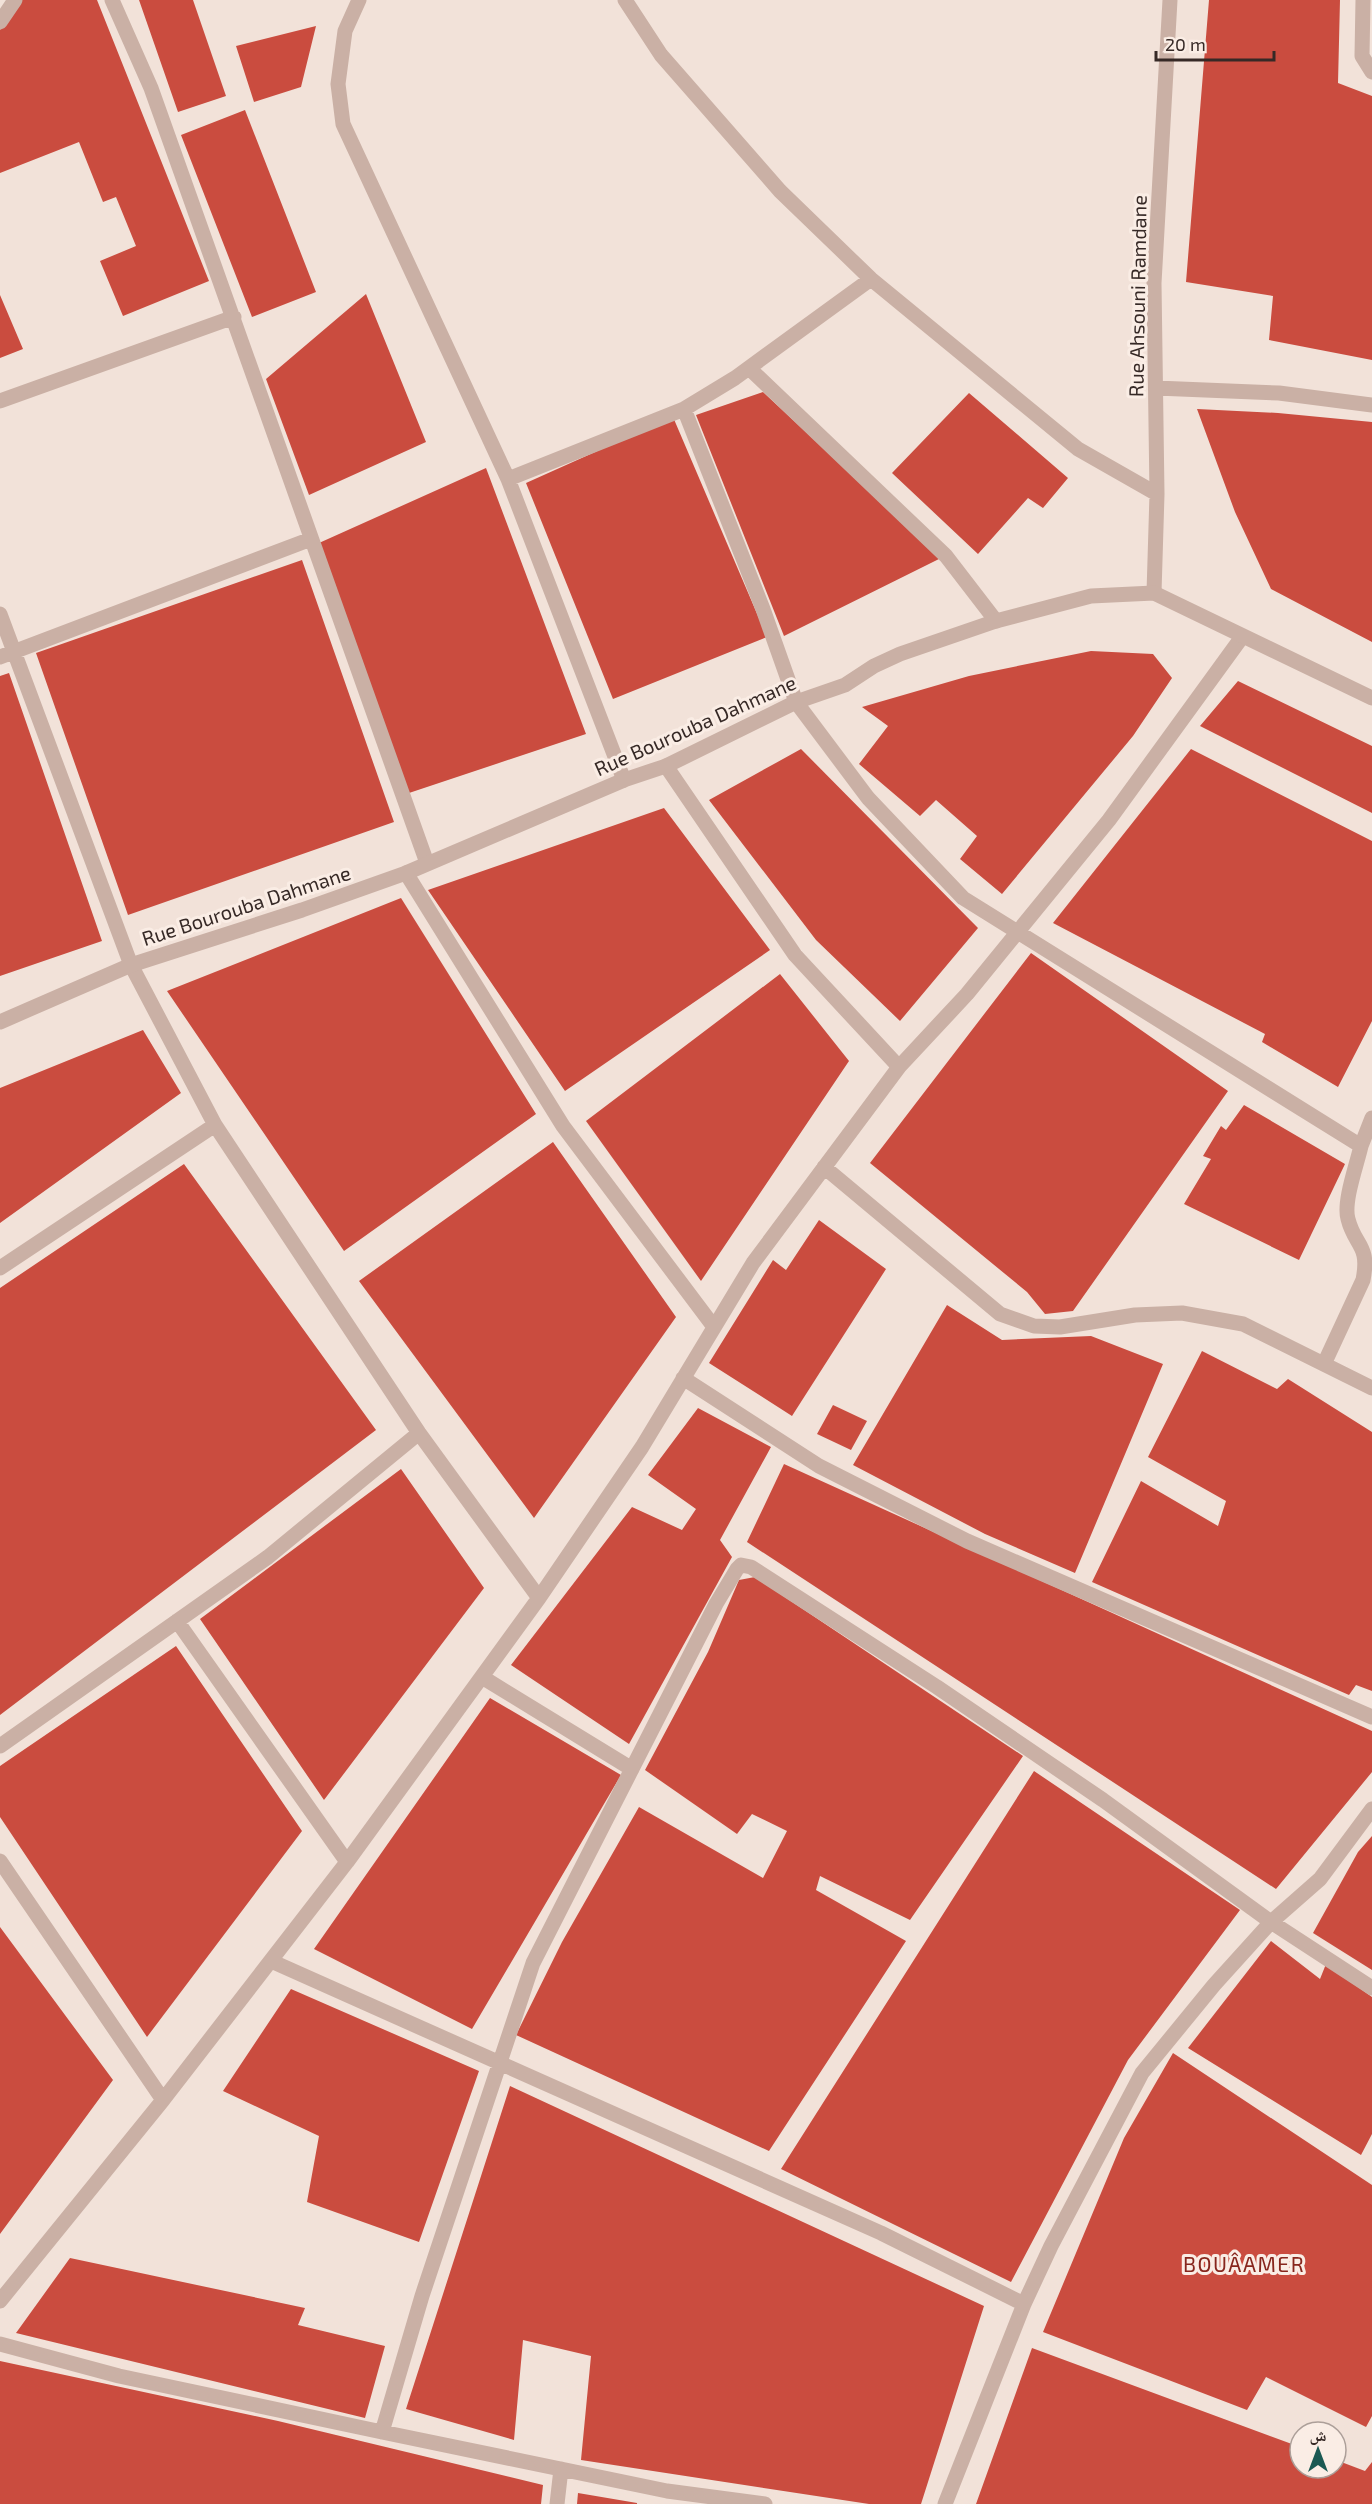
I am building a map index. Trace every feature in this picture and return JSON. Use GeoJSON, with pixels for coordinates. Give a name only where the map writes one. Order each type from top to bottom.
{"type":"FeatureCollection","features":[{"type":"Feature","properties":{"kind":"street"},"geometry":{"type":"LineString","coordinates":[[0,22],[15,0]]}},
{"type":"Feature","properties":{"kind":"street"},"geometry":{"type":"LineString","coordinates":[[112,0],[151,88],[427,863]]}},
{"type":"Feature","properties":{"kind":"street"},"geometry":{"type":"LineString","coordinates":[[359,0],[345,31],[339,74],[343,124],[508,479],[624,780]]}},
{"type":"Feature","properties":{"kind":"street"},"geometry":{"type":"LineString","coordinates":[[625,0],[661,54],[780,192],[871,279],[1078,449],[1157,494]]}},
{"type":"Feature","properties":{"kind":"street","name":"Rue Ahsouni Ramdane"},"geometry":{"type":"LineString","coordinates":[[1154,593],[1157,494],[1154,283],[1170,0]]}},
{"type":"Feature","properties":{"kind":"street"},"geometry":{"type":"LineString","coordinates":[[1363,0],[1362,57],[1372,72]]}},
{"type":"Feature","properties":{"kind":"street"},"geometry":{"type":"LineString","coordinates":[[508,479],[684,409],[749,368],[871,279]]}},
{"type":"Feature","properties":{"kind":"street"},"geometry":{"type":"LineString","coordinates":[[0,401],[234,317]]}},
{"type":"Feature","properties":{"kind":"street"},"geometry":{"type":"LineString","coordinates":[[749,368],[946,556],[996,621]]}},
{"type":"Feature","properties":{"kind":"street"},"geometry":{"type":"LineString","coordinates":[[1156,388],[1279,393],[1372,405]]}},
{"type":"Feature","properties":{"kind":"street"},"geometry":{"type":"LineString","coordinates":[[684,409],[763,609],[796,702],[868,798],[963,897],[1361,1146]]}},
{"type":"Feature","properties":{"kind":"street"},"geometry":{"type":"LineString","coordinates":[[7,655],[311,538]]}},
{"type":"Feature","properties":{"kind":"street","name":"Rue Bourouba Dahmane"},"geometry":{"type":"LineString","coordinates":[[0,1022],[131,965],[302,910],[406,873],[624,780],[666,766],[796,702],[845,685],[874,666],[900,654],[996,621],[1091,596],[1154,593],[1372,698]]}},
{"type":"Feature","properties":{"kind":"street"},"geometry":{"type":"LineString","coordinates":[[0,614],[7,655],[131,965],[215,1125],[419,1433],[539,1598]]}},
{"type":"Feature","properties":{"kind":"street"},"geometry":{"type":"LineString","coordinates":[[0,2301],[163,2100],[271,1961],[347,1862],[482,1677],[642,1447],[753,1263],[824,1167],[899,1067],[967,994],[1109,820],[1242,637]]}},
{"type":"Feature","properties":{"kind":"street"},"geometry":{"type":"LineString","coordinates":[[666,766],[795,955],[899,1067]]}},
{"type":"Feature","properties":{"kind":"street"},"geometry":{"type":"LineString","coordinates":[[406,873],[563,1126],[714,1327]]}},
{"type":"Feature","properties":{"kind":"street"},"geometry":{"type":"LineString","coordinates":[[1324,1364],[1363,1280],[1366,1266],[1364,1251],[1347,1218],[1361,1146],[1372,1118]]}},
{"type":"Feature","properties":{"kind":"street"},"geometry":{"type":"LineString","coordinates":[[0,1268],[215,1125]]}},
{"type":"Feature","properties":{"kind":"street"},"geometry":{"type":"LineString","coordinates":[[824,1167],[1000,1314],[1034,1326],[1060,1327],[1135,1315],[1182,1313],[1243,1324],[1372,1388]]}},
{"type":"Feature","properties":{"kind":"street"},"geometry":{"type":"LineString","coordinates":[[683,1378],[819,1466],[967,1541],[1372,1717]]}},
{"type":"Feature","properties":{"kind":"street"},"geometry":{"type":"LineString","coordinates":[[0,1746],[268,1557],[419,1433]]}},
{"type":"Feature","properties":{"kind":"street"},"geometry":{"type":"LineString","coordinates":[[382,2432],[422,2296],[532,1963],[716,1604],[741,1565],[751,1567],[937,1687],[1093,1793],[1271,1922],[1372,1988]]}},
{"type":"Feature","properties":{"kind":"street"},"geometry":{"type":"LineString","coordinates":[[177,1621],[347,1862]]}},
{"type":"Feature","properties":{"kind":"street"},"geometry":{"type":"LineString","coordinates":[[482,1677],[632,1770]]}},
{"type":"Feature","properties":{"kind":"street"},"geometry":{"type":"LineString","coordinates":[[945,2504],[1024,2304],[1051,2246],[1142,2073],[1214,1985],[1271,1922],[1320,1879],[1372,1809]]}},
{"type":"Feature","properties":{"kind":"street"},"geometry":{"type":"LineString","coordinates":[[0,1861],[163,2100]]}},
{"type":"Feature","properties":{"kind":"street"},"geometry":{"type":"LineString","coordinates":[[271,1961],[881,2233],[1024,2304]]}},
{"type":"Feature","properties":{"kind":"street"},"geometry":{"type":"LineString","coordinates":[[0,2344],[119,2376],[382,2432],[667,2491],[765,2504]]}},
{"type":"Feature","properties":{"kind":"street"},"geometry":{"type":"LineString","coordinates":[[557,2504],[561,2469]]}},
{"type":"Feature","properties":{"kind":"building"},"geometry":{"type":"Polygon","coordinates":[[[20,0],[97,0],[209,281],[123,316],[100,261],[136,246],[116,197],[103,202],[79,142],[0,173],[0,30],[20,0]]]}},
{"type":"Feature","properties":{"kind":"building"},"geometry":{"type":"Polygon","coordinates":[[[139,0],[193,0],[226,96],[178,112],[139,0]]]}},
{"type":"Feature","properties":{"kind":"building"},"geometry":{"type":"Polygon","coordinates":[[[1209,0],[1340,0],[1338,83],[1372,96],[1372,360],[1269,340],[1273,296],[1186,282],[1209,0]]]}},
{"type":"Feature","properties":{"kind":"building"},"geometry":{"type":"Polygon","coordinates":[[[316,26],[301,87],[254,102],[236,46],[316,26]]]}},
{"type":"Feature","properties":{"kind":"building"},"geometry":{"type":"Polygon","coordinates":[[[245,110],[316,292],[252,317],[181,135],[245,110]]]}},
{"type":"Feature","properties":{"kind":"building"},"geometry":{"type":"Polygon","coordinates":[[[366,294],[426,442],[309,495],[266,379],[366,294]]]}},
{"type":"Feature","properties":{"kind":"building"},"geometry":{"type":"Polygon","coordinates":[[[0,295],[23,349],[0,358],[0,295]]]}},
{"type":"Feature","properties":{"kind":"building"},"geometry":{"type":"Polygon","coordinates":[[[763,392],[941,558],[784,636],[696,415],[763,392]]]}},
{"type":"Feature","properties":{"kind":"building"},"geometry":{"type":"Polygon","coordinates":[[[969,393],[1068,478],[1043,508],[1028,498],[978,554],[892,473],[969,393]]]}},
{"type":"Feature","properties":{"kind":"building"},"geometry":{"type":"Polygon","coordinates":[[[1197,409],[1278,413],[1372,422],[1372,642],[1271,589],[1235,512],[1197,409]]]}},
{"type":"Feature","properties":{"kind":"building"},"geometry":{"type":"Polygon","coordinates":[[[673,417],[767,637],[613,699],[526,483],[673,417]]]}},
{"type":"Feature","properties":{"kind":"building"},"geometry":{"type":"Polygon","coordinates":[[[486,468],[586,734],[406,794],[319,543],[486,468]]]}},
{"type":"Feature","properties":{"kind":"building"},"geometry":{"type":"Polygon","coordinates":[[[302,560],[394,822],[128,915],[36,653],[302,560]]]}},
{"type":"Feature","properties":{"kind":"building"},"geometry":{"type":"Polygon","coordinates":[[[1091,651],[1153,654],[1172,678],[1133,736],[1002,894],[960,859],[977,836],[936,800],[920,816],[859,764],[888,726],[862,707],[969,676],[1091,651]]]}},
{"type":"Feature","properties":{"kind":"building"},"geometry":{"type":"Polygon","coordinates":[[[9,673],[102,941],[0,976],[0,676],[9,673]]]}},
{"type":"Feature","properties":{"kind":"building"},"geometry":{"type":"Polygon","coordinates":[[[1238,681],[1372,746],[1372,813],[1200,726],[1238,681]]]}},
{"type":"Feature","properties":{"kind":"building"},"geometry":{"type":"Polygon","coordinates":[[[801,749],[978,928],[900,1021],[816,940],[709,800],[801,749]]]}},
{"type":"Feature","properties":{"kind":"building"},"geometry":{"type":"Polygon","coordinates":[[[1191,749],[1372,841],[1372,1021],[1338,1087],[1262,1042],[1265,1034],[1053,923],[1191,749]]]}},
{"type":"Feature","properties":{"kind":"building"},"geometry":{"type":"Polygon","coordinates":[[[664,808],[770,950],[565,1091],[428,890],[664,808]]]}},
{"type":"Feature","properties":{"kind":"building"},"geometry":{"type":"Polygon","coordinates":[[[401,898],[536,1114],[344,1251],[167,991],[401,898]]]}},
{"type":"Feature","properties":{"kind":"building"},"geometry":{"type":"Polygon","coordinates":[[[1031,953],[1228,1091],[1073,1311],[1045,1314],[1027,1292],[870,1163],[1031,953]]]}},
{"type":"Feature","properties":{"kind":"building"},"geometry":{"type":"Polygon","coordinates":[[[780,974],[849,1061],[701,1281],[586,1121],[780,974]]]}},
{"type":"Feature","properties":{"kind":"building"},"geometry":{"type":"Polygon","coordinates":[[[143,1030],[181,1093],[0,1223],[0,1088],[143,1030]]]}},
{"type":"Feature","properties":{"kind":"building"},"geometry":{"type":"Polygon","coordinates":[[[1244,1105],[1345,1164],[1299,1260],[1184,1204],[1211,1159],[1203,1156],[1221,1126],[1226,1130],[1244,1105]]]}},
{"type":"Feature","properties":{"kind":"building"},"geometry":{"type":"Polygon","coordinates":[[[553,1142],[676,1317],[534,1518],[359,1281],[553,1142]]]}},
{"type":"Feature","properties":{"kind":"building"},"geometry":{"type":"Polygon","coordinates":[[[184,1164],[376,1430],[0,1715],[0,1288],[184,1164]]]}},
{"type":"Feature","properties":{"kind":"building"},"geometry":{"type":"Polygon","coordinates":[[[819,1220],[886,1269],[792,1416],[709,1363],[773,1260],[786,1270],[819,1220]]]}},
{"type":"Feature","properties":{"kind":"building"},"geometry":{"type":"Polygon","coordinates":[[[947,1305],[1002,1340],[1091,1336],[1163,1364],[1075,1573],[985,1534],[853,1465],[947,1305]]]}},
{"type":"Feature","properties":{"kind":"building"},"geometry":{"type":"Polygon","coordinates":[[[1202,1351],[1277,1389],[1288,1379],[1372,1432],[1372,1691],[1356,1685],[1349,1695],[1092,1582],[1141,1481],[1218,1526],[1226,1501],[1148,1457],[1202,1351]]]}},
{"type":"Feature","properties":{"kind":"building"},"geometry":{"type":"Polygon","coordinates":[[[833,1405],[867,1421],[851,1450],[817,1434],[833,1405]]]}},
{"type":"Feature","properties":{"kind":"building"},"geometry":{"type":"Polygon","coordinates":[[[698,1408],[771,1447],[720,1540],[732,1557],[629,1744],[511,1665],[632,1507],[682,1530],[696,1509],[648,1475],[698,1408]]]}},
{"type":"Feature","properties":{"kind":"building"},"geometry":{"type":"Polygon","coordinates":[[[784,1464],[1372,1731],[1372,1772],[1276,1889],[747,1542],[784,1464]]]}},
{"type":"Feature","properties":{"kind":"building"},"geometry":{"type":"Polygon","coordinates":[[[401,1469],[484,1588],[324,1800],[200,1619],[401,1469]]]}},
{"type":"Feature","properties":{"kind":"building"},"geometry":{"type":"Polygon","coordinates":[[[755,1577],[1023,1756],[910,1920],[820,1876],[816,1890],[906,1941],[769,2151],[516,2035],[562,1942],[639,1807],[763,1878],[787,1831],[752,1814],[737,1834],[645,1770],[708,1652],[739,1580],[755,1577]]]}},
{"type":"Feature","properties":{"kind":"building"},"geometry":{"type":"Polygon","coordinates":[[[176,1646],[302,1831],[147,2037],[0,1817],[0,1766],[176,1646]]]}},
{"type":"Feature","properties":{"kind":"building"},"geometry":{"type":"Polygon","coordinates":[[[490,1698],[621,1775],[472,2029],[314,1949],[490,1698]]]}},
{"type":"Feature","properties":{"kind":"building"},"geometry":{"type":"Polygon","coordinates":[[[1034,1771],[1240,1910],[1128,2060],[1011,2282],[781,2169],[1034,1771]]]}},
{"type":"Feature","properties":{"kind":"building"},"geometry":{"type":"Polygon","coordinates":[[[1372,1836],[1372,1970],[1313,1933],[1358,1852],[1372,1836]]]}},
{"type":"Feature","properties":{"kind":"building"},"geometry":{"type":"Polygon","coordinates":[[[0,1927],[113,2080],[0,2234],[0,1927]]]}},
{"type":"Feature","properties":{"kind":"building"},"geometry":{"type":"Polygon","coordinates":[[[1271,1941],[1320,1979],[1326,1964],[1372,1997],[1372,2134],[1361,2155],[1188,2048],[1271,1941]]]}},
{"type":"Feature","properties":{"kind":"building"},"geometry":{"type":"Polygon","coordinates":[[[291,1989],[479,2071],[419,2242],[307,2202],[319,2136],[223,2091],[291,1989]]]}},
{"type":"Feature","properties":{"kind":"building"},"geometry":{"type":"Polygon","coordinates":[[[1173,2053],[1372,2185],[1372,2416],[1366,2427],[1266,2377],[1247,2410],[1043,2332],[1124,2138],[1173,2053]]]}},
{"type":"Feature","properties":{"kind":"building"},"geometry":{"type":"Polygon","coordinates":[[[510,2086],[984,2306],[921,2504],[869,2504],[581,2460],[591,2356],[523,2340],[514,2440],[406,2409],[510,2086]]]}},
{"type":"Feature","properties":{"kind":"building"},"geometry":{"type":"Polygon","coordinates":[[[70,2258],[305,2308],[298,2325],[385,2346],[365,2418],[16,2333],[70,2258]]]}},
{"type":"Feature","properties":{"kind":"building"},"geometry":{"type":"Polygon","coordinates":[[[1032,2348],[1288,2443],[1288,2480],[1348,2480],[1348,2465],[1365,2471],[1372,2462],[1372,2504],[976,2504],[1032,2348]]]}},
{"type":"Feature","properties":{"kind":"building"},"geometry":{"type":"Polygon","coordinates":[[[0,2361],[278,2421],[543,2485],[541,2504],[0,2504],[0,2361]]]}},
{"type":"Feature","properties":{"kind":"building"},"geometry":{"type":"Polygon","coordinates":[[[578,2493],[637,2503],[637,2504],[577,2504],[578,2493]]]}},
{"type":"Feature","properties":{"kind":"district","name":"BOUÂAMER"},"geometry":{"type":"Point","coordinates":[1244,2263]}}]}
